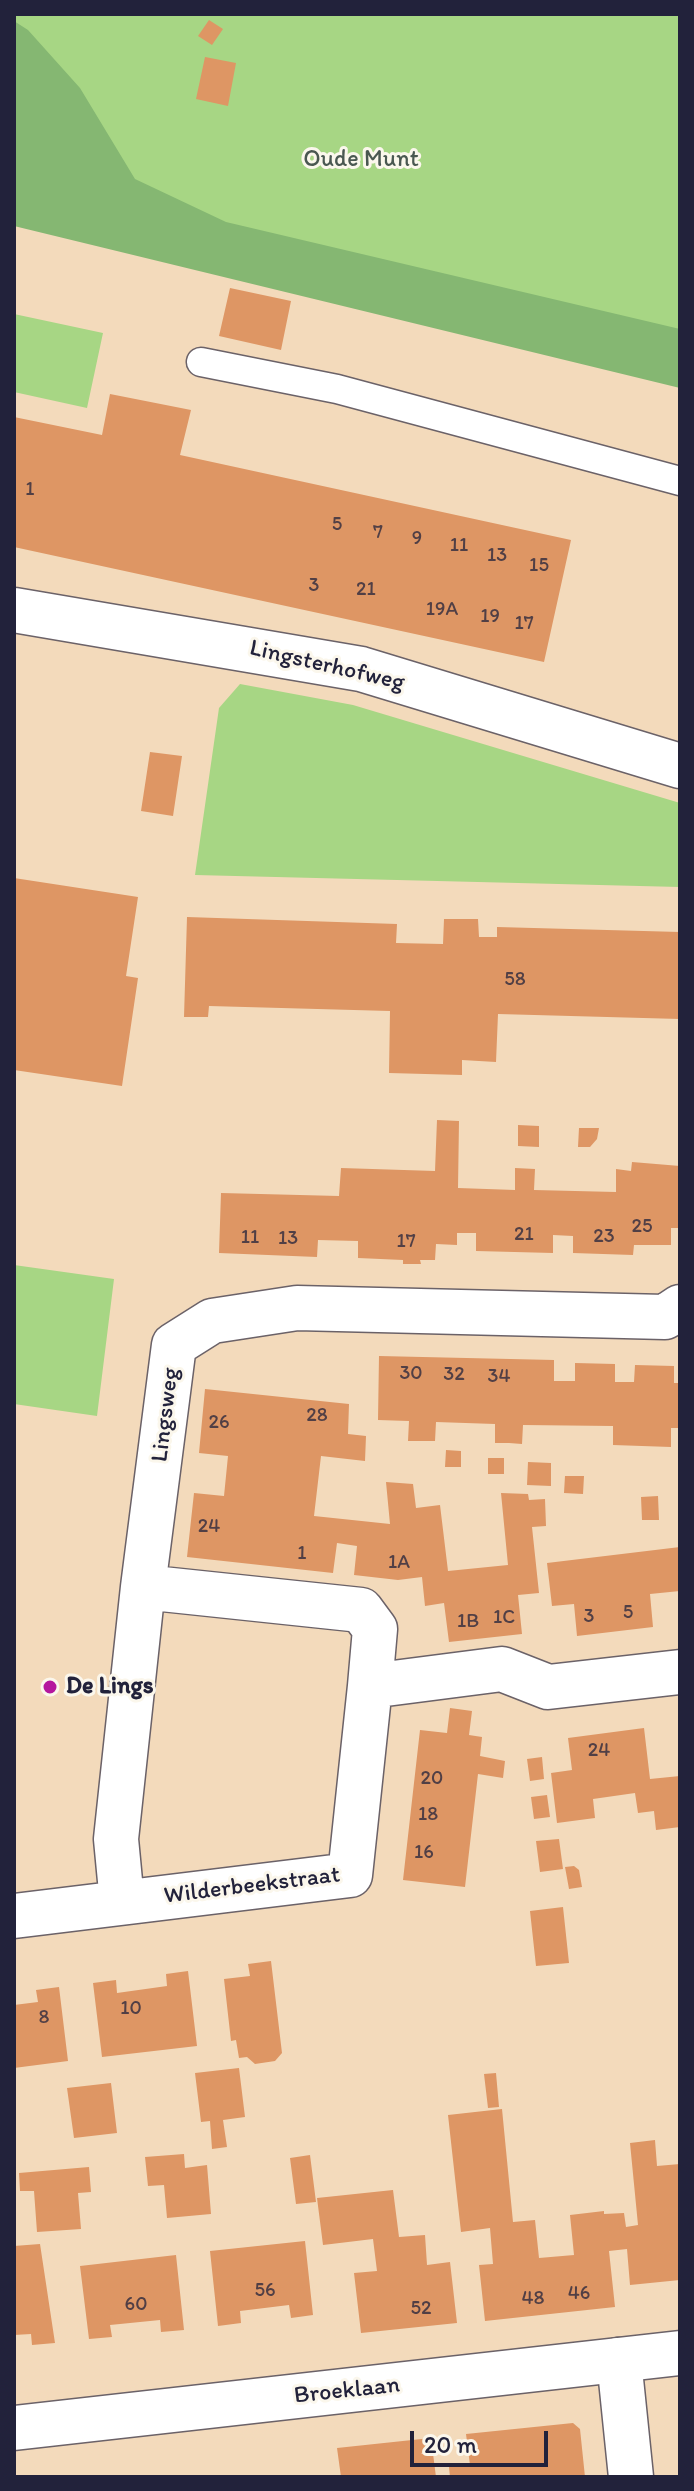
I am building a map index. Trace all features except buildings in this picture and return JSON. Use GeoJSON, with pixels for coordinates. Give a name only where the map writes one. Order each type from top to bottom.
{"type":"FeatureCollection","features":[{"type":"Feature","properties":{"kind":"street","name":"Lingsterhofweg"},"geometry":{"type":"LineString","coordinates":[[14,610],[361,669],[680,766]]}},
{"type":"Feature","properties":{"kind":"street","name":"Lingsweg"},"geometry":{"type":"LineString","coordinates":[[122,1902],[116,1839],[143,1587],[174,1345],[212,1321],[297,1308],[665,1317],[680,1307]]}},
{"type":"Feature","properties":{"kind":"street","name":"Wilderbeekstraat"},"geometry":{"type":"LineString","coordinates":[[14,1916],[350,1875],[375,1629],[361,1610],[143,1587]]}},
{"type":"Feature","properties":{"kind":"street"},"geometry":{"type":"LineString","coordinates":[[370,1686],[502,1669],[548,1687],[680,1672]]}},
{"type":"Feature","properties":{"kind":"street","name":"Broeklaan"},"geometry":{"type":"LineString","coordinates":[[14,2428],[680,2353]]}},
{"type":"Feature","properties":{"kind":"street"},"geometry":{"type":"LineString","coordinates":[[619,2360],[631,2477]]}},
{"type":"Feature","properties":{"kind":"lane"},"geometry":{"type":"LineString","coordinates":[[201,362],[337,389],[680,481]]}},
{"type":"Feature","properties":{"kind":"green space","name":"Oude Munt"},"geometry":{"type":"Polygon","coordinates":[[[14,14],[680,14],[680,386],[14,225],[14,14]]]}},
{"type":"Feature","properties":{"kind":"green space"},"geometry":{"type":"Polygon","coordinates":[[[14,21],[28,30],[80,88],[135,179],[226,222],[680,329],[680,388],[14,226],[14,21]]]}},
{"type":"Feature","properties":{"kind":"green space"},"geometry":{"type":"Polygon","coordinates":[[[14,314],[103,333],[87,408],[14,392],[14,314]]]}},
{"type":"Feature","properties":{"kind":"green space"},"geometry":{"type":"Polygon","coordinates":[[[240,684],[353,705],[680,803],[680,887],[195,875],[219,708],[240,684]]]}},
{"type":"Feature","properties":{"kind":"green space"},"geometry":{"type":"Polygon","coordinates":[[[14,1265],[114,1279],[97,1416],[14,1404],[14,1265]]]}},
{"type":"Feature","properties":{"kind":"place","name":"De Lings"},"geometry":{"type":"Point","coordinates":[50,1687]}}]}
